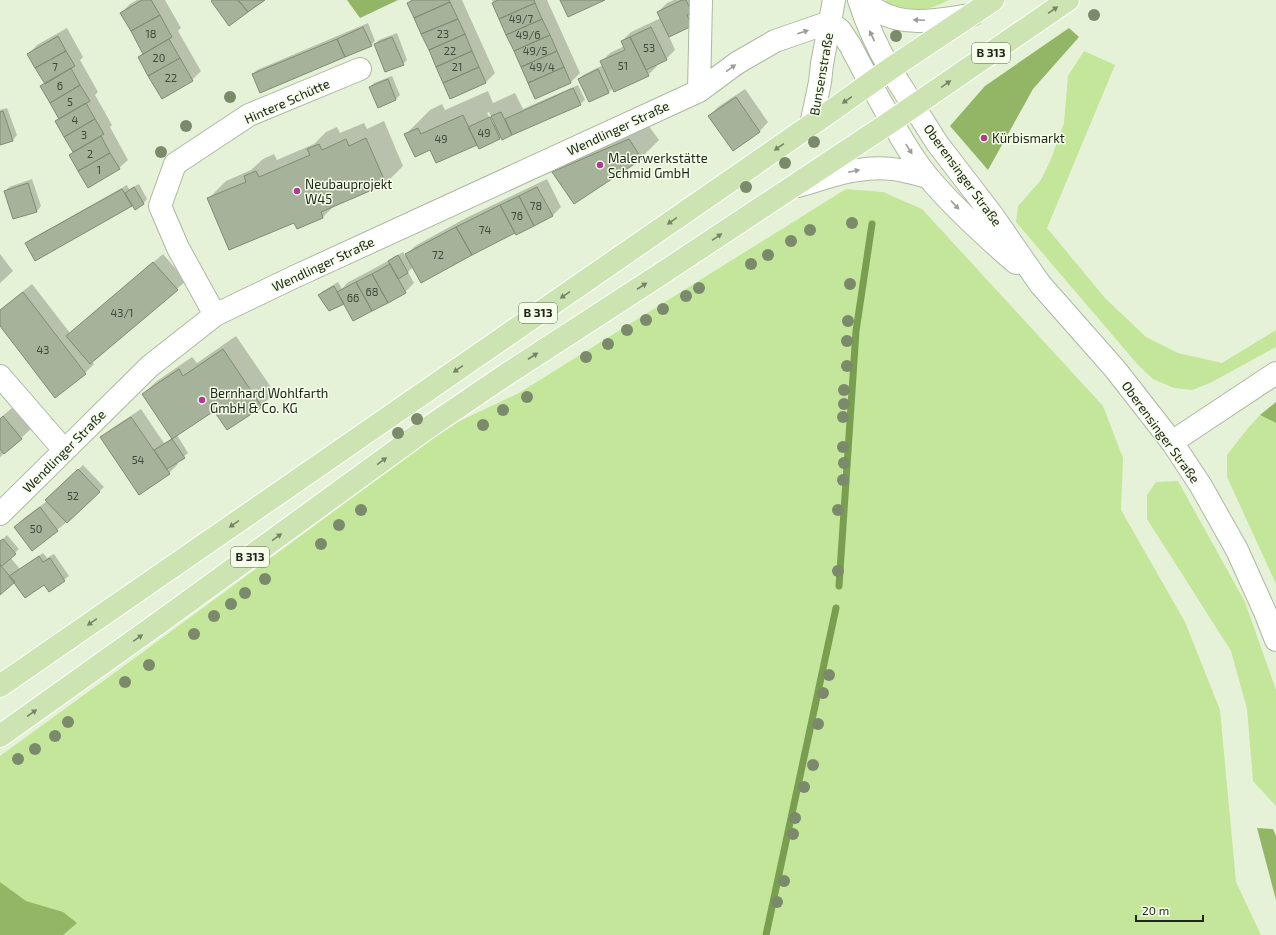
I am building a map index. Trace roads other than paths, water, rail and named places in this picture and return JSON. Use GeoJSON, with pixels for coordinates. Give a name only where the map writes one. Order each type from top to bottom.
{"type":"FeatureCollection","features":[{"type":"Feature","properties":{"kind":"main road","name":"B 313"},"geometry":{"type":"LineString","coordinates":[[0,686],[890,69],[993,0]]}},
{"type":"Feature","properties":{"kind":"main road","name":"B 313"},"geometry":{"type":"LineString","coordinates":[[0,736],[449,413],[892,121],[1068,0]]}},
{"type":"Feature","properties":{"kind":"street"},"geometry":{"type":"LineString","coordinates":[[699,91],[701,0]]}},
{"type":"Feature","properties":{"kind":"street","name":"Bunsenstraße"},"geometry":{"type":"LineString","coordinates":[[811,125],[834,0]]}},
{"type":"Feature","properties":{"kind":"street"},"geometry":{"type":"LineString","coordinates":[[859,0],[865,20],[890,69]]}},
{"type":"Feature","properties":{"kind":"street"},"geometry":{"type":"LineString","coordinates":[[863,0],[879,12],[901,19],[926,21],[972,14]]}},
{"type":"Feature","properties":{"kind":"street","name":"Wendlinger Straße"},"geometry":{"type":"LineString","coordinates":[[0,514],[150,366],[214,315],[699,91],[737,64],[775,41],[830,22]]}},
{"type":"Feature","properties":{"kind":"street","name":"Bunsenstraße"},"geometry":{"type":"LineString","coordinates":[[830,22],[840,30],[850,45],[892,121]]}},
{"type":"Feature","properties":{"kind":"street","name":"Hintere Schütte"},"geometry":{"type":"LineString","coordinates":[[214,315],[178,248],[160,206],[175,164],[249,115],[360,69]]}},
{"type":"Feature","properties":{"kind":"street","name":"Oberensinger Straße"},"geometry":{"type":"LineString","coordinates":[[890,69],[937,143],[993,216],[1040,284],[1115,369],[1172,442],[1201,486],[1238,550],[1276,640]]}},
{"type":"Feature","properties":{"kind":"street","name":"Oberensinger Straße"},"geometry":{"type":"LineString","coordinates":[[892,121],[928,177],[980,231],[1040,284]]}},
{"type":"Feature","properties":{"kind":"street"},"geometry":{"type":"LineString","coordinates":[[790,188],[839,174],[864,169],[892,169],[928,177]]}},
{"type":"Feature","properties":{"kind":"street"},"geometry":{"type":"LineString","coordinates":[[1172,442],[1276,373]]}},
{"type":"Feature","properties":{"kind":"street"},"geometry":{"type":"LineString","coordinates":[[0,376],[64,450]]}},
{"type":"Feature","properties":{"kind":"waterway"},"geometry":{"type":"LineString","coordinates":[[839,586],[856,331],[872,224]]}},
{"type":"Feature","properties":{"kind":"waterway"},"geometry":{"type":"LineString","coordinates":[[766,935],[836,608]]}},
{"type":"Feature","properties":{"kind":"place","name":"Kürbismarkt"},"geometry":{"type":"Point","coordinates":[984,138]}},
{"type":"Feature","properties":{"kind":"place","name":"Malerwerkstätte Schmid GmbH"},"geometry":{"type":"Point","coordinates":[600,165]}},
{"type":"Feature","properties":{"kind":"place","name":"Neubauprojekt W45"},"geometry":{"type":"Point","coordinates":[297,191]}},
{"type":"Feature","properties":{"kind":"place","name":"Bernhard Wohlfarth GmbH & Co. KG"},"geometry":{"type":"Point","coordinates":[202,400]}}]}
